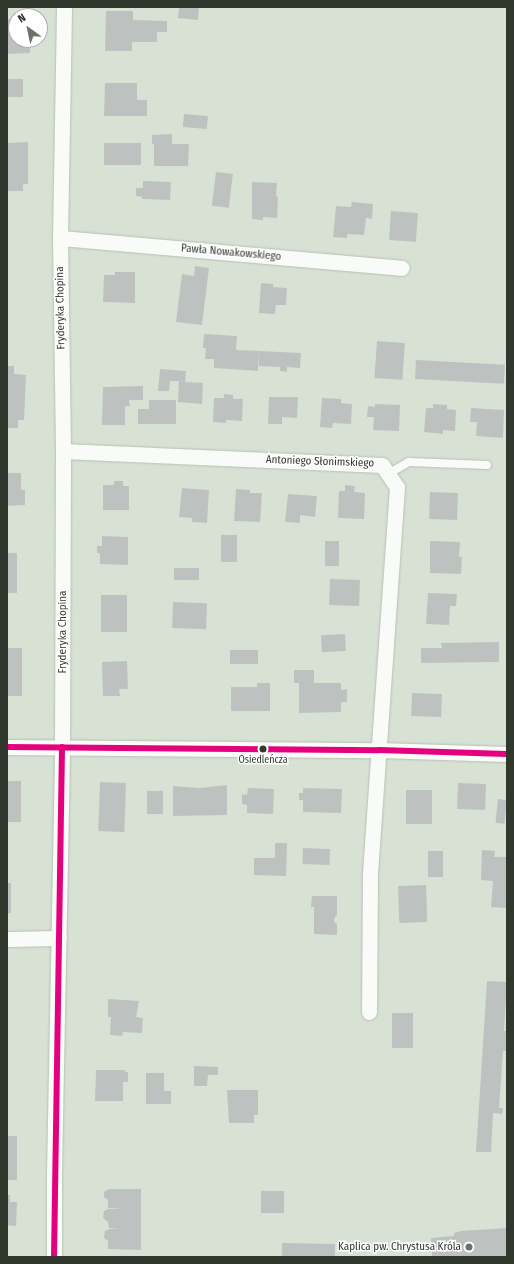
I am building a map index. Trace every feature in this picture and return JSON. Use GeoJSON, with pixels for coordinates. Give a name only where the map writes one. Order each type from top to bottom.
{"type":"FeatureCollection","features":[{"type":"Feature","properties":{"kind":"street","name":"Fryderyka Chopina"},"geometry":{"type":"LineString","coordinates":[[54,1257],[54,1173],[62,747],[63,452],[60,238],[64,7]]}},
{"type":"Feature","properties":{"kind":"street","name":"Pawła Nowakowskiego"},"geometry":{"type":"LineString","coordinates":[[60,238],[402,268]]}},
{"type":"Feature","properties":{"kind":"street","name":"Antoniego Słonimskiego"},"geometry":{"type":"LineString","coordinates":[[63,452],[382,465],[397,487],[370,876],[370,1012]]}},
{"type":"Feature","properties":{"kind":"street"},"geometry":{"type":"LineString","coordinates":[[7,746],[379,750],[507,754]]}},
{"type":"Feature","properties":{"kind":"street"},"geometry":{"type":"LineString","coordinates":[[7,939],[59,938]]}},
{"type":"Feature","properties":{"kind":"lane"},"geometry":{"type":"LineString","coordinates":[[388,474],[409,462],[487,465]]}},
{"type":"Feature","properties":{"kind":"building"},"geometry":{"type":"Polygon","coordinates":[[[179,7],[199,7],[198,20],[178,18],[179,7]]]}},
{"type":"Feature","properties":{"kind":"building"},"geometry":{"type":"Polygon","coordinates":[[[106,11],[133,11],[133,20],[167,21],[167,32],[157,32],[157,42],[132,42],[132,51],[105,51],[106,11]]]}},
{"type":"Feature","properties":{"kind":"building"},"geometry":{"type":"Polygon","coordinates":[[[8,19],[8,48],[30,48],[30,53],[7,54],[8,19]]]}},
{"type":"Feature","properties":{"kind":"building"},"geometry":{"type":"Polygon","coordinates":[[[7,79],[23,79],[23,97],[7,97],[7,79]]]}},
{"type":"Feature","properties":{"kind":"building"},"geometry":{"type":"Polygon","coordinates":[[[105,83],[137,83],[137,100],[147,100],[147,116],[104,116],[105,83]]]}},
{"type":"Feature","properties":{"kind":"building"},"geometry":{"type":"Polygon","coordinates":[[[184,114],[208,116],[207,129],[183,127],[184,114]]]}},
{"type":"Feature","properties":{"kind":"building"},"geometry":{"type":"Polygon","coordinates":[[[172,134],[172,144],[189,144],[188,166],[154,166],[154,144],[152,144],[152,135],[172,134]]]}},
{"type":"Feature","properties":{"kind":"building"},"geometry":{"type":"Polygon","coordinates":[[[28,142],[28,184],[23,184],[23,191],[7,191],[7,143],[28,142]]]}},
{"type":"Feature","properties":{"kind":"building"},"geometry":{"type":"Polygon","coordinates":[[[104,143],[141,143],[141,165],[104,165],[104,143]]]}},
{"type":"Feature","properties":{"kind":"building"},"geometry":{"type":"Polygon","coordinates":[[[216,172],[233,174],[229,208],[212,206],[216,172]]]}},
{"type":"Feature","properties":{"kind":"building"},"geometry":{"type":"Polygon","coordinates":[[[143,181],[171,182],[170,200],[142,199],[142,197],[136,196],[136,188],[143,188],[143,181]]]}},
{"type":"Feature","properties":{"kind":"building"},"geometry":{"type":"Polygon","coordinates":[[[252,182],[277,183],[277,218],[263,217],[263,220],[252,219],[252,182]]]}},
{"type":"Feature","properties":{"kind":"building"},"geometry":{"type":"Polygon","coordinates":[[[352,202],[373,204],[372,219],[366,218],[364,235],[347,234],[347,238],[333,237],[336,206],[351,207],[352,202]]]}},
{"type":"Feature","properties":{"kind":"building"},"geometry":{"type":"Polygon","coordinates":[[[391,211],[418,213],[416,242],[389,240],[391,211]]]}},
{"type":"Feature","properties":{"kind":"building"},"geometry":{"type":"Polygon","coordinates":[[[195,266],[209,268],[202,325],[176,322],[182,274],[194,276],[195,266]]]}},
{"type":"Feature","properties":{"kind":"building"},"geometry":{"type":"Polygon","coordinates":[[[115,272],[135,272],[135,303],[103,302],[104,275],[115,275],[115,272]]]}},
{"type":"Feature","properties":{"kind":"building"},"geometry":{"type":"Polygon","coordinates":[[[261,283],[273,284],[273,287],[287,288],[286,305],[276,305],[275,314],[259,313],[261,283]]]}},
{"type":"Feature","properties":{"kind":"building"},"geometry":{"type":"Polygon","coordinates":[[[204,334],[237,336],[236,350],[259,351],[258,371],[214,368],[214,359],[205,359],[206,348],[203,348],[204,334]]]}},
{"type":"Feature","properties":{"kind":"building"},"geometry":{"type":"Polygon","coordinates":[[[377,341],[405,343],[402,380],[374,378],[377,341]]]}},
{"type":"Feature","properties":{"kind":"building"},"geometry":{"type":"Polygon","coordinates":[[[259,351],[301,353],[300,368],[287,367],[287,372],[280,371],[280,367],[259,366],[259,351]]]}},
{"type":"Feature","properties":{"kind":"building"},"geometry":{"type":"Polygon","coordinates":[[[416,360],[505,365],[504,384],[415,379],[416,360]]]}},
{"type":"Feature","properties":{"kind":"building"},"geometry":{"type":"Polygon","coordinates":[[[7,366],[14,366],[14,374],[26,375],[24,420],[18,420],[18,428],[8,428],[8,431],[7,366]]]}},
{"type":"Feature","properties":{"kind":"building"},"geometry":{"type":"Polygon","coordinates":[[[160,369],[186,371],[185,382],[203,383],[202,404],[178,402],[179,381],[170,381],[169,391],[158,391],[160,369]]]}},
{"type":"Feature","properties":{"kind":"building"},"geometry":{"type":"Polygon","coordinates":[[[143,386],[143,400],[129,400],[130,406],[125,406],[125,425],[102,425],[103,387],[143,386]]]}},
{"type":"Feature","properties":{"kind":"building"},"geometry":{"type":"Polygon","coordinates":[[[224,394],[233,395],[233,399],[243,399],[242,421],[226,420],[226,423],[213,422],[214,398],[224,398],[224,394]]]}},
{"type":"Feature","properties":{"kind":"building"},"geometry":{"type":"Polygon","coordinates":[[[269,397],[298,397],[297,418],[282,417],[282,424],[268,424],[269,397]]]}},
{"type":"Feature","properties":{"kind":"building"},"geometry":{"type":"Polygon","coordinates":[[[322,398],[341,399],[341,403],[352,404],[351,424],[333,423],[332,428],[320,427],[322,398]]]}},
{"type":"Feature","properties":{"kind":"building"},"geometry":{"type":"Polygon","coordinates":[[[149,400],[176,400],[176,424],[138,424],[138,409],[149,409],[149,400]]]}},
{"type":"Feature","properties":{"kind":"building"},"geometry":{"type":"Polygon","coordinates":[[[375,404],[400,405],[399,431],[373,430],[374,417],[367,417],[368,406],[375,407],[375,404]]]}},
{"type":"Feature","properties":{"kind":"building"},"geometry":{"type":"Polygon","coordinates":[[[433,404],[447,405],[447,409],[456,410],[455,431],[443,430],[443,434],[424,432],[426,408],[433,408],[433,404]]]}},
{"type":"Feature","properties":{"kind":"building"},"geometry":{"type":"Polygon","coordinates":[[[471,408],[504,410],[503,438],[476,436],[477,422],[470,422],[471,408]]]}},
{"type":"Feature","properties":{"kind":"building"},"geometry":{"type":"Polygon","coordinates":[[[7,473],[21,473],[21,490],[25,490],[25,505],[7,506],[7,473]]]}},
{"type":"Feature","properties":{"kind":"building"},"geometry":{"type":"Polygon","coordinates":[[[114,481],[123,481],[123,486],[129,486],[129,510],[103,510],[103,485],[114,485],[114,481]]]}},
{"type":"Feature","properties":{"kind":"building"},"geometry":{"type":"Polygon","coordinates":[[[345,485],[355,486],[354,492],[365,493],[364,519],[338,518],[339,491],[345,491],[345,485]]]}},
{"type":"Feature","properties":{"kind":"building"},"geometry":{"type":"Polygon","coordinates":[[[182,488],[209,490],[207,523],[192,522],[192,518],[179,517],[182,488]]]}},
{"type":"Feature","properties":{"kind":"building"},"geometry":{"type":"Polygon","coordinates":[[[236,489],[250,490],[250,493],[262,493],[260,522],[234,521],[236,489]]]}},
{"type":"Feature","properties":{"kind":"building"},"geometry":{"type":"Polygon","coordinates":[[[430,492],[458,493],[457,520],[429,519],[430,492]]]}},
{"type":"Feature","properties":{"kind":"building"},"geometry":{"type":"Polygon","coordinates":[[[288,494],[317,496],[315,517],[300,515],[300,523],[285,522],[288,494]]]}},
{"type":"Feature","properties":{"kind":"building"},"geometry":{"type":"Polygon","coordinates":[[[221,535],[237,535],[237,562],[221,562],[221,535]]]}},
{"type":"Feature","properties":{"kind":"building"},"geometry":{"type":"Polygon","coordinates":[[[102,536],[128,537],[128,565],[100,564],[100,553],[97,553],[97,546],[102,546],[102,536]]]}},
{"type":"Feature","properties":{"kind":"building"},"geometry":{"type":"Polygon","coordinates":[[[325,541],[339,541],[339,566],[325,566],[325,541]]]}},
{"type":"Feature","properties":{"kind":"building"},"geometry":{"type":"Polygon","coordinates":[[[430,541],[460,542],[459,557],[462,557],[461,574],[430,573],[430,541]]]}},
{"type":"Feature","properties":{"kind":"building"},"geometry":{"type":"Polygon","coordinates":[[[7,553],[17,553],[17,593],[7,593],[7,553]]]}},
{"type":"Feature","properties":{"kind":"building"},"geometry":{"type":"Polygon","coordinates":[[[174,568],[199,568],[199,580],[174,580],[174,568]]]}},
{"type":"Feature","properties":{"kind":"building"},"geometry":{"type":"Polygon","coordinates":[[[330,579],[360,580],[359,606],[329,605],[330,579]]]}},
{"type":"Feature","properties":{"kind":"building"},"geometry":{"type":"Polygon","coordinates":[[[428,593],[457,594],[456,606],[450,606],[449,625],[426,624],[428,593]]]}},
{"type":"Feature","properties":{"kind":"building"},"geometry":{"type":"Polygon","coordinates":[[[101,595],[127,595],[127,632],[101,632],[101,595]]]}},
{"type":"Feature","properties":{"kind":"building"},"geometry":{"type":"Polygon","coordinates":[[[173,602],[207,603],[206,629],[172,628],[173,602]]]}},
{"type":"Feature","properties":{"kind":"building"},"geometry":{"type":"Polygon","coordinates":[[[345,634],[346,651],[322,652],[321,635],[345,634]]]}},
{"type":"Feature","properties":{"kind":"building"},"geometry":{"type":"Polygon","coordinates":[[[499,642],[499,662],[421,663],[421,648],[442,648],[441,643],[499,642]]]}},
{"type":"Feature","properties":{"kind":"building"},"geometry":{"type":"Polygon","coordinates":[[[7,648],[22,648],[22,696],[7,696],[7,648]]]}},
{"type":"Feature","properties":{"kind":"building"},"geometry":{"type":"Polygon","coordinates":[[[230,650],[258,650],[258,664],[230,664],[230,650]]]}},
{"type":"Feature","properties":{"kind":"building"},"geometry":{"type":"Polygon","coordinates":[[[127,661],[128,689],[119,689],[120,696],[103,696],[102,662],[127,661]]]}},
{"type":"Feature","properties":{"kind":"building"},"geometry":{"type":"Polygon","coordinates":[[[294,670],[314,670],[314,683],[341,683],[341,690],[347,689],[347,702],[341,702],[341,712],[299,713],[299,683],[294,683],[294,670]]]}},
{"type":"Feature","properties":{"kind":"building"},"geometry":{"type":"Polygon","coordinates":[[[257,683],[270,683],[270,711],[231,711],[231,687],[257,687],[257,683]]]}},
{"type":"Feature","properties":{"kind":"building"},"geometry":{"type":"Polygon","coordinates":[[[412,693],[442,694],[441,717],[411,716],[412,693]]]}},
{"type":"Feature","properties":{"kind":"building"},"geometry":{"type":"Polygon","coordinates":[[[7,781],[21,781],[21,822],[7,822],[7,781]]]}},
{"type":"Feature","properties":{"kind":"building"},"geometry":{"type":"Polygon","coordinates":[[[100,782],[126,783],[124,832],[98,831],[100,782]]]}},
{"type":"Feature","properties":{"kind":"building"},"geometry":{"type":"Polygon","coordinates":[[[458,783],[486,784],[485,810],[457,809],[458,783]]]}},
{"type":"Feature","properties":{"kind":"building"},"geometry":{"type":"Polygon","coordinates":[[[227,785],[227,815],[173,816],[173,786],[200,788],[227,785]]]}},
{"type":"Feature","properties":{"kind":"building"},"geometry":{"type":"Polygon","coordinates":[[[248,788],[274,789],[273,814],[247,813],[247,805],[242,804],[242,794],[247,795],[248,788]]]}},
{"type":"Feature","properties":{"kind":"building"},"geometry":{"type":"Polygon","coordinates":[[[303,788],[342,789],[341,813],[303,812],[303,800],[299,800],[299,793],[303,793],[303,788]]]}},
{"type":"Feature","properties":{"kind":"building"},"geometry":{"type":"Polygon","coordinates":[[[406,790],[432,790],[432,824],[406,824],[406,790]]]}},
{"type":"Feature","properties":{"kind":"building"},"geometry":{"type":"Polygon","coordinates":[[[147,791],[163,791],[163,814],[147,814],[147,791]]]}},
{"type":"Feature","properties":{"kind":"building"},"geometry":{"type":"Polygon","coordinates":[[[498,799],[507,800],[504,824],[495,823],[498,799]]]}},
{"type":"Feature","properties":{"kind":"building"},"geometry":{"type":"Polygon","coordinates":[[[275,843],[287,843],[286,876],[254,875],[254,858],[275,858],[275,843]]]}},
{"type":"Feature","properties":{"kind":"building"},"geometry":{"type":"Polygon","coordinates":[[[303,848],[330,849],[329,865],[302,864],[303,848]]]}},
{"type":"Feature","properties":{"kind":"building"},"geometry":{"type":"Polygon","coordinates":[[[482,850],[495,851],[494,857],[507,857],[506,908],[491,907],[493,881],[481,880],[482,850]]]}},
{"type":"Feature","properties":{"kind":"building"},"geometry":{"type":"Polygon","coordinates":[[[428,851],[443,851],[443,877],[428,877],[428,851]]]}},
{"type":"Feature","properties":{"kind":"building"},"geometry":{"type":"Polygon","coordinates":[[[7,883],[11,883],[11,913],[7,913],[7,883]]]}},
{"type":"Feature","properties":{"kind":"building"},"geometry":{"type":"Polygon","coordinates":[[[426,885],[427,922],[399,923],[398,886],[426,885]]]}},
{"type":"Feature","properties":{"kind":"building"},"geometry":{"type":"Polygon","coordinates":[[[312,896],[337,896],[337,915],[334,922],[337,924],[337,935],[314,934],[314,907],[311,907],[312,896]]]}},
{"type":"Feature","properties":{"kind":"building"},"geometry":{"type":"Polygon","coordinates":[[[487,981],[507,982],[504,1031],[507,1031],[507,1051],[503,1051],[499,1108],[503,1108],[502,1114],[493,1113],[491,1152],[476,1152],[487,981]]]}},
{"type":"Feature","properties":{"kind":"building"},"geometry":{"type":"Polygon","coordinates":[[[108,999],[139,1001],[136,1017],[143,1018],[142,1033],[123,1032],[122,1036],[110,1035],[111,1017],[108,1017],[108,999]]]}},
{"type":"Feature","properties":{"kind":"building"},"geometry":{"type":"Polygon","coordinates":[[[392,1013],[413,1013],[413,1048],[392,1048],[392,1013]]]}},
{"type":"Feature","properties":{"kind":"building"},"geometry":{"type":"Polygon","coordinates":[[[194,1066],[218,1067],[218,1075],[208,1075],[207,1086],[194,1086],[194,1066]]]}},
{"type":"Feature","properties":{"kind":"building"},"geometry":{"type":"Polygon","coordinates":[[[96,1070],[125,1070],[125,1072],[128,1072],[128,1082],[123,1082],[123,1101],[95,1101],[96,1070]]]}},
{"type":"Feature","properties":{"kind":"building"},"geometry":{"type":"Polygon","coordinates":[[[146,1073],[164,1073],[164,1091],[171,1091],[171,1104],[146,1104],[146,1073]]]}},
{"type":"Feature","properties":{"kind":"building"},"geometry":{"type":"Polygon","coordinates":[[[227,1090],[258,1090],[258,1115],[254,1115],[254,1123],[229,1123],[227,1090]]]}},
{"type":"Feature","properties":{"kind":"building"},"geometry":{"type":"Polygon","coordinates":[[[7,1136],[17,1136],[17,1180],[7,1180],[7,1136]]]}},
{"type":"Feature","properties":{"kind":"building"},"geometry":{"type":"Polygon","coordinates":[[[109,1189],[141,1189],[141,1250],[108,1249],[108,1241],[104,1238],[105,1231],[119,1228],[109,1228],[108,1222],[103,1218],[104,1211],[108,1209],[123,1208],[108,1208],[108,1200],[104,1197],[104,1192],[109,1189]]]}},
{"type":"Feature","properties":{"kind":"building"},"geometry":{"type":"Polygon","coordinates":[[[261,1191],[284,1191],[284,1213],[261,1213],[261,1191]]]}},
{"type":"Feature","properties":{"kind":"building"},"geometry":{"type":"Polygon","coordinates":[[[7,1195],[10,1195],[10,1202],[17,1202],[16,1226],[7,1225],[7,1195]]]}},
{"type":"Feature","properties":{"kind":"building","name":"Kaplica pw. Chrystusa Króla"},"geometry":{"type":"Polygon","coordinates":[[[507,1228],[507,1257],[432,1257],[431,1238],[454,1236],[454,1233],[461,1231],[507,1228]]]}},
{"type":"Feature","properties":{"kind":"building"},"geometry":{"type":"Polygon","coordinates":[[[282,1243],[335,1244],[335,1257],[282,1257],[282,1243]]]}},
{"type":"Feature","properties":{"kind":"transit line"},"geometry":{"type":"LineString","coordinates":[[7,747],[379,750],[507,754]]}},
{"type":"Feature","properties":{"kind":"transit line"},"geometry":{"type":"LineString","coordinates":[[54,1257],[62,747]]}},
{"type":"Feature","properties":{"kind":"place","name":"Osiedleńcza"},"geometry":{"type":"Point","coordinates":[263,749]}},
{"type":"Feature","properties":{"kind":"place","name":"Kaplica pw. Chrystusa Króla"},"geometry":{"type":"Point","coordinates":[469,1247]}}]}
